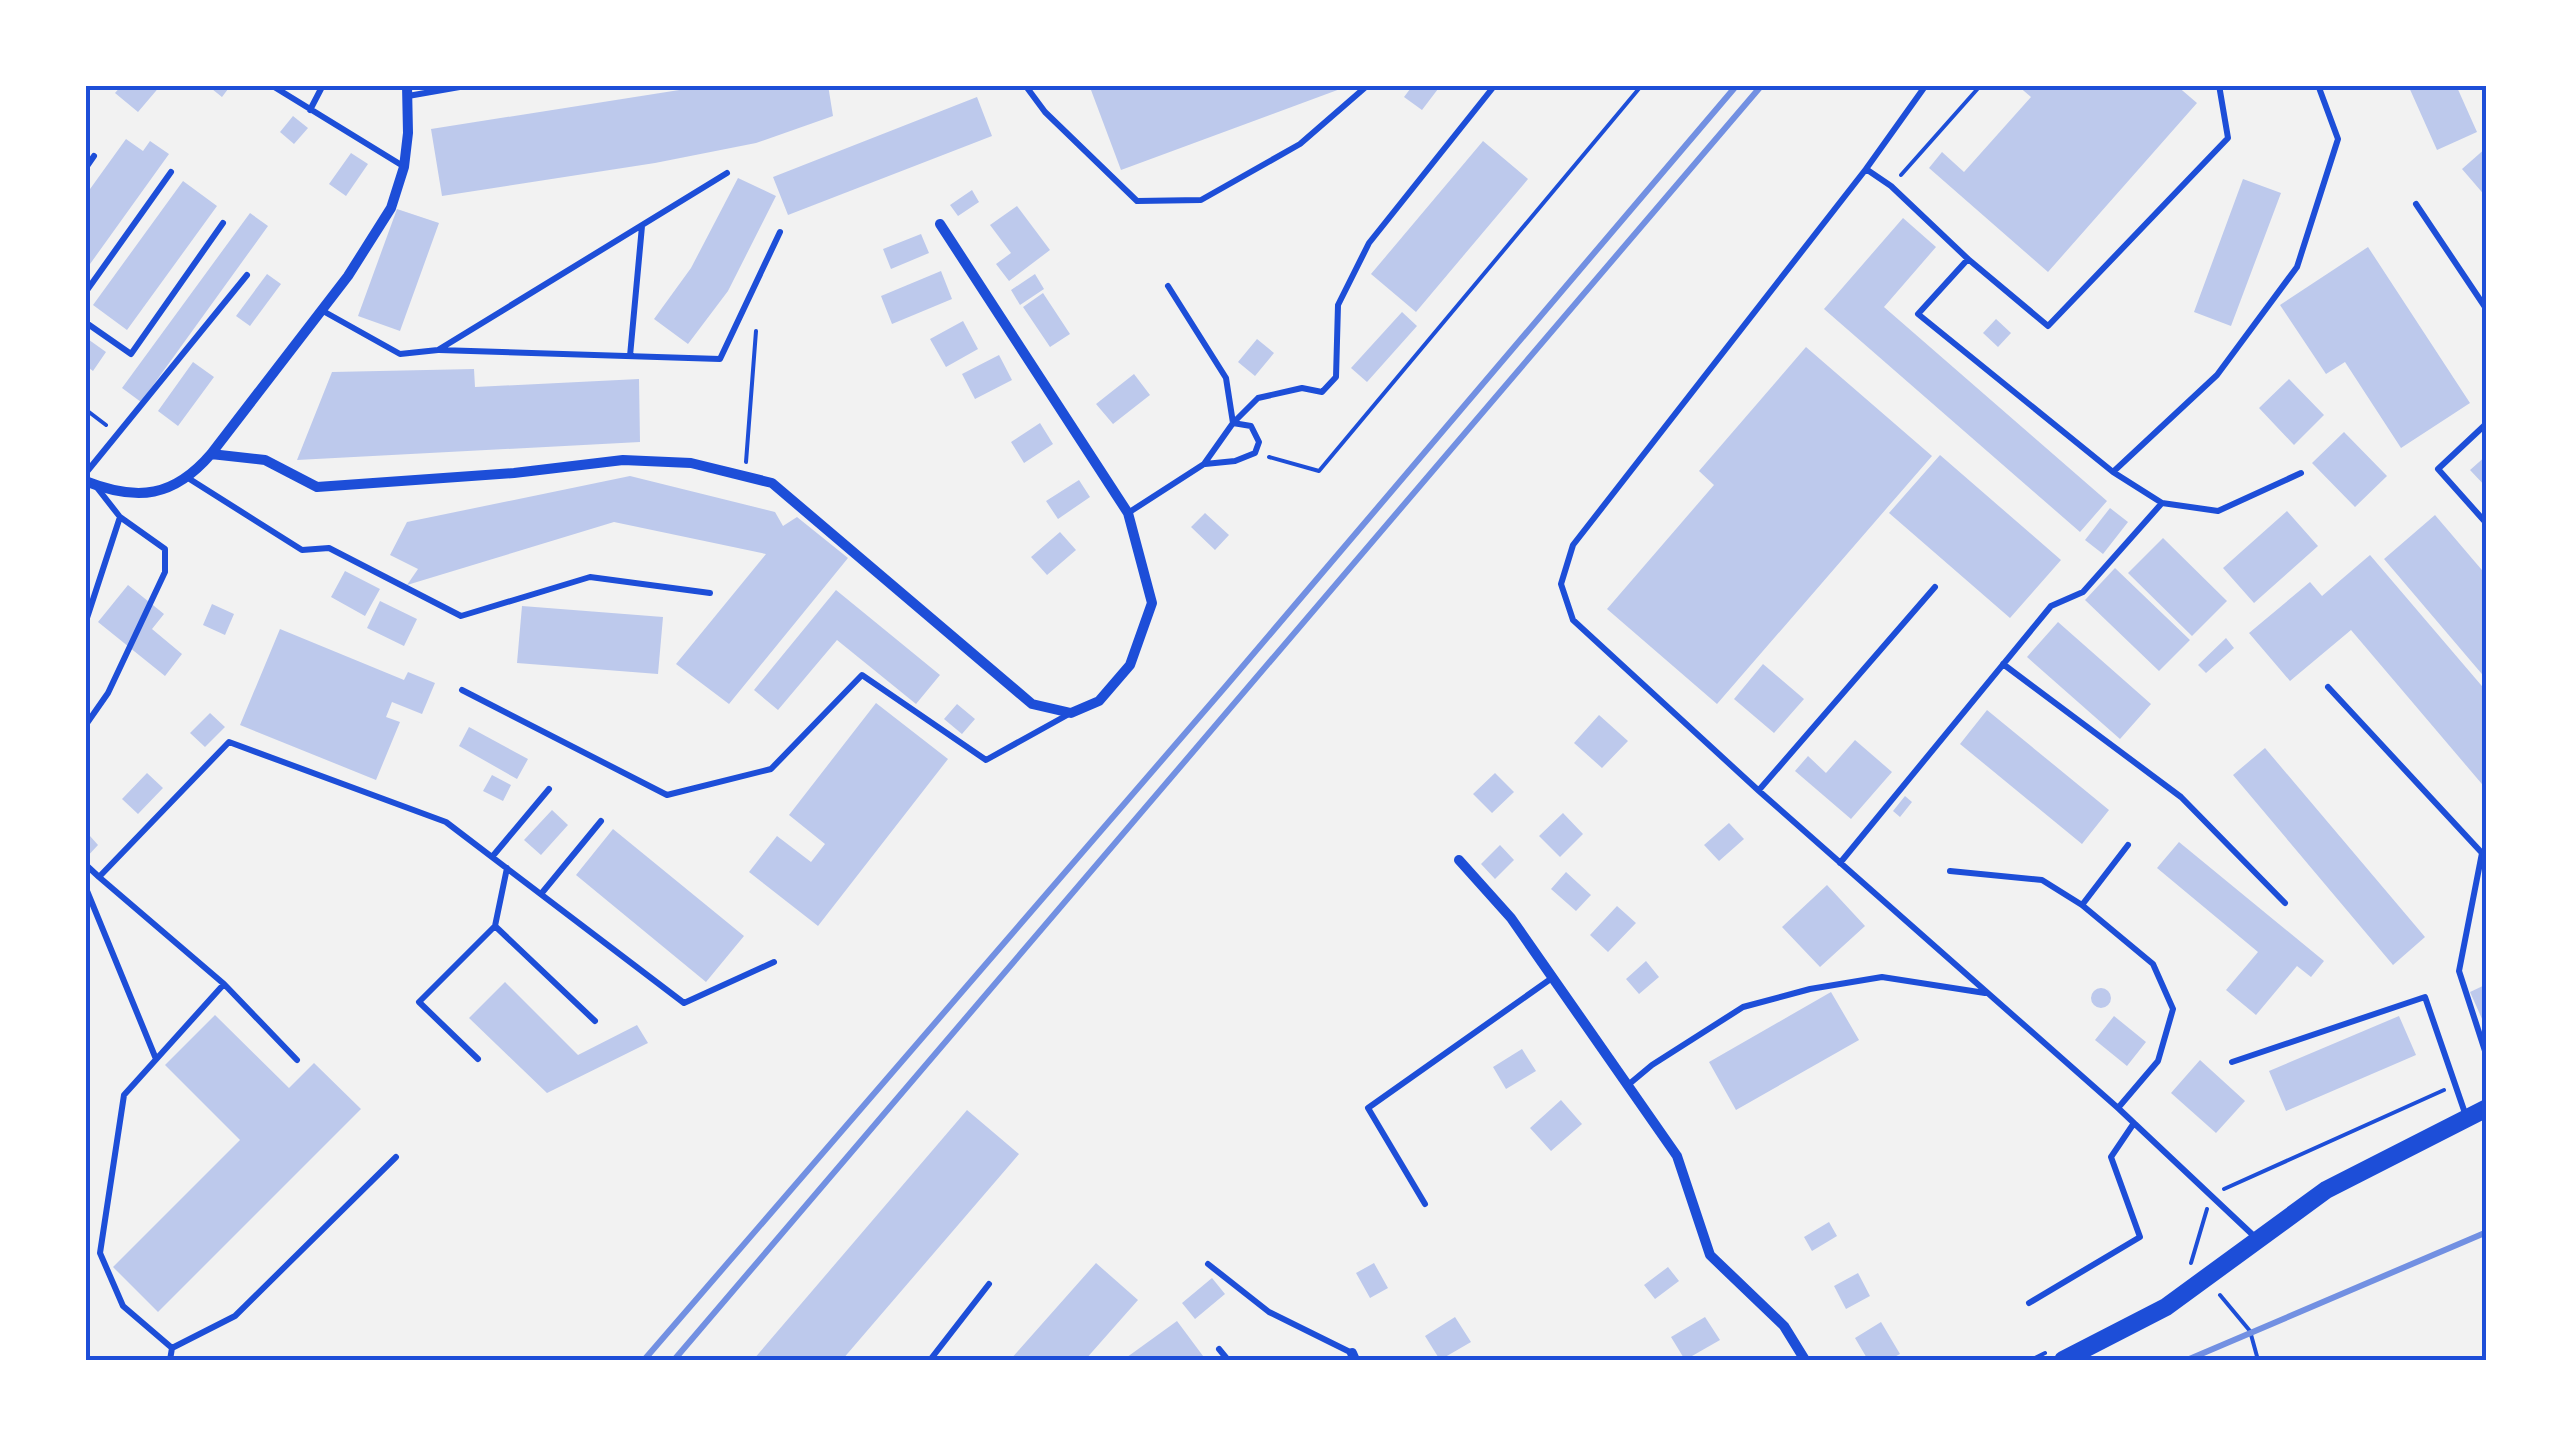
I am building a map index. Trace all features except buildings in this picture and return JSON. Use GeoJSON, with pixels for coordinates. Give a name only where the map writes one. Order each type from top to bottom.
{"type":"FeatureCollection","features":[{"type":"Feature","properties":{"kind":"street"},"geometry":{"type":"LineString","coordinates":[[88,480],[124,490],[168,489],[188,478],[211,454],[323,311],[391,208],[404,166],[407,90]]}},
{"type":"Feature","properties":{"kind":"street"},"geometry":{"type":"LineString","coordinates":[[211,454],[265,460],[318,486],[514,473],[622,460],[692,462],[772,483],[1032,704],[1071,713],[1099,700],[1130,666],[1152,602],[1128,513],[940,224]]}},
{"type":"Feature","properties":{"kind":"street"},"geometry":{"type":"LineString","coordinates":[[1459,860],[1511,918],[1677,1156],[1710,1255],[1784,1326],[1805,1360]]}},
{"type":"Feature","properties":{"kind":"street"},"geometry":{"type":"LineString","coordinates":[[2060,1353],[2166,1307],[2326,1190],[2487,1108]]}},
{"type":"Feature","properties":{"kind":"lane"},"geometry":{"type":"LineString","coordinates":[[272,85],[404,166]]}},
{"type":"Feature","properties":{"kind":"lane"},"geometry":{"type":"LineString","coordinates":[[310,110],[323,85]]}},
{"type":"Feature","properties":{"kind":"lane"},"geometry":{"type":"LineString","coordinates":[[407,90],[471,85]]}},
{"type":"Feature","properties":{"kind":"lane"},"geometry":{"type":"LineString","coordinates":[[1024,85],[1045,112],[1137,201],[1201,200],[1300,144],[1368,85]]}},
{"type":"Feature","properties":{"kind":"lane"},"geometry":{"type":"LineString","coordinates":[[1128,513],[1204,464],[1233,423],[1258,398],[1302,388],[1322,392],[1336,377],[1338,305],[1369,242],[1495,85]]}},
{"type":"Feature","properties":{"kind":"lane"},"geometry":{"type":"LineString","coordinates":[[1926,85],[1866,169],[1572,545],[1561,584],[1574,620],[1758,790],[2118,1108],[2259,1241]]}},
{"type":"Feature","properties":{"kind":"lane"},"geometry":{"type":"LineString","coordinates":[[1866,169],[1891,186],[1968,259],[2048,326],[2228,138],[2219,85]]}},
{"type":"Feature","properties":{"kind":"lane"},"geometry":{"type":"LineString","coordinates":[[2113,472],[2217,375],[2296,266],[2338,139],[2318,85]]}},
{"type":"Feature","properties":{"kind":"lane"},"geometry":{"type":"LineString","coordinates":[[85,169],[94,156]]}},
{"type":"Feature","properties":{"kind":"lane"},"geometry":{"type":"LineString","coordinates":[[85,293],[171,172]]}},
{"type":"Feature","properties":{"kind":"lane"},"geometry":{"type":"LineString","coordinates":[[438,350],[727,174]]}},
{"type":"Feature","properties":{"kind":"lane"},"geometry":{"type":"LineString","coordinates":[[2416,204],[2487,310]]}},
{"type":"Feature","properties":{"kind":"lane"},"geometry":{"type":"LineString","coordinates":[[85,322],[131,354],[224,223]]}},
{"type":"Feature","properties":{"kind":"lane"},"geometry":{"type":"LineString","coordinates":[[630,356],[642,226]]}},
{"type":"Feature","properties":{"kind":"lane"},"geometry":{"type":"LineString","coordinates":[[323,311],[400,354],[438,350],[720,359],[780,232]]}},
{"type":"Feature","properties":{"kind":"lane"},"geometry":{"type":"LineString","coordinates":[[1968,259],[1918,314],[2113,472],[2162,503],[2218,511],[2301,473]]}},
{"type":"Feature","properties":{"kind":"lane"},"geometry":{"type":"LineString","coordinates":[[85,726],[108,693],[166,572],[165,549],[120,517],[88,480],[118,434],[248,275]]}},
{"type":"Feature","properties":{"kind":"lane"},"geometry":{"type":"LineString","coordinates":[[1168,286],[1226,378],[1233,423]]}},
{"type":"Feature","properties":{"kind":"lane"},"geometry":{"type":"LineString","coordinates":[[1204,464],[1235,461],[1255,454],[1259,442],[1251,426],[1233,423]]}},
{"type":"Feature","properties":{"kind":"lane"},"geometry":{"type":"LineString","coordinates":[[2487,423],[2438,469],[2487,524]]}},
{"type":"Feature","properties":{"kind":"lane"},"geometry":{"type":"LineString","coordinates":[[188,478],[302,550],[329,548],[461,616],[590,577],[710,593]]}},
{"type":"Feature","properties":{"kind":"lane"},"geometry":{"type":"LineString","coordinates":[[1840,863],[2051,606],[2083,592],[2162,503]]}},
{"type":"Feature","properties":{"kind":"lane"},"geometry":{"type":"LineString","coordinates":[[85,624],[120,517]]}},
{"type":"Feature","properties":{"kind":"lane"},"geometry":{"type":"LineString","coordinates":[[1758,790],[1935,587]]}},
{"type":"Feature","properties":{"kind":"lane"},"geometry":{"type":"LineString","coordinates":[[2004,664],[2181,797],[2285,904]]}},
{"type":"Feature","properties":{"kind":"lane"},"geometry":{"type":"LineString","coordinates":[[462,690],[667,795],[771,769],[862,676],[986,760],[1071,713]]}},
{"type":"Feature","properties":{"kind":"lane"},"geometry":{"type":"LineString","coordinates":[[2328,687],[2482,853],[2459,970],[2487,1057]]}},
{"type":"Feature","properties":{"kind":"lane"},"geometry":{"type":"LineString","coordinates":[[100,877],[229,742],[446,822],[684,1004],[774,962]]}},
{"type":"Feature","properties":{"kind":"lane"},"geometry":{"type":"LineString","coordinates":[[492,856],[549,789]]}},
{"type":"Feature","properties":{"kind":"lane"},"geometry":{"type":"LineString","coordinates":[[541,894],[601,822]]}},
{"type":"Feature","properties":{"kind":"lane"},"geometry":{"type":"LineString","coordinates":[[2082,904],[2128,846]]}},
{"type":"Feature","properties":{"kind":"lane"},"geometry":{"type":"LineString","coordinates":[[85,864],[224,984],[297,1060]]}},
{"type":"Feature","properties":{"kind":"lane"},"geometry":{"type":"LineString","coordinates":[[478,1059],[419,1002],[495,926],[507,868]]}},
{"type":"Feature","properties":{"kind":"lane"},"geometry":{"type":"LineString","coordinates":[[1950,871],[2042,880],[2082,904],[2153,964],[2173,1009],[2158,1061],[2118,1108]]}},
{"type":"Feature","properties":{"kind":"lane"},"geometry":{"type":"LineString","coordinates":[[85,886],[156,1059]]}},
{"type":"Feature","properties":{"kind":"lane"},"geometry":{"type":"LineString","coordinates":[[495,926],[595,1021]]}},
{"type":"Feature","properties":{"kind":"lane"},"geometry":{"type":"LineString","coordinates":[[1628,1086],[1652,1065],[1743,1007],[1810,989],[1882,977],[1986,994]]}},
{"type":"Feature","properties":{"kind":"lane"},"geometry":{"type":"LineString","coordinates":[[1426,1204],[1368,1108],[1553,978]]}},
{"type":"Feature","properties":{"kind":"lane"},"geometry":{"type":"LineString","coordinates":[[172,1348],[123,1306],[100,1253],[124,1094],[224,984]]}},
{"type":"Feature","properties":{"kind":"lane"},"geometry":{"type":"LineString","coordinates":[[2232,1062],[2425,997],[2466,1117]]}},
{"type":"Feature","properties":{"kind":"lane"},"geometry":{"type":"LineString","coordinates":[[2029,1303],[2140,1237],[2111,1158],[2134,1123]]}},
{"type":"Feature","properties":{"kind":"lane"},"geometry":{"type":"LineString","coordinates":[[172,1348],[235,1316],[396,1158]]}},
{"type":"Feature","properties":{"kind":"lane"},"geometry":{"type":"LineString","coordinates":[[1208,1264],[1269,1312],[1354,1356]]}},
{"type":"Feature","properties":{"kind":"lane"},"geometry":{"type":"LineString","coordinates":[[930,1360],[989,1284]]}},
{"type":"Feature","properties":{"kind":"lane"},"geometry":{"type":"LineString","coordinates":[[170,1360],[172,1348]]}},
{"type":"Feature","properties":{"kind":"lane"},"geometry":{"type":"LineString","coordinates":[[1219,1349],[1228,1360]]}},
{"type":"Feature","properties":{"kind":"path"},"geometry":{"type":"LineString","coordinates":[[1255,454],[1319,471],[1642,85]]}},
{"type":"Feature","properties":{"kind":"path"},"geometry":{"type":"LineString","coordinates":[[1891,186],[1981,85]]}},
{"type":"Feature","properties":{"kind":"path"},"geometry":{"type":"LineString","coordinates":[[745,476],[756,331]]}},
{"type":"Feature","properties":{"kind":"path"},"geometry":{"type":"LineString","coordinates":[[85,410],[118,434]]}},
{"type":"Feature","properties":{"kind":"path"},"geometry":{"type":"LineString","coordinates":[[2188,1271],[2212,1194],[2454,1086]]}},
{"type":"Feature","properties":{"kind":"path"},"geometry":{"type":"LineString","coordinates":[[2208,1279],[2250,1332],[2258,1360]]}},
{"type":"Feature","properties":{"kind":"path"},"geometry":{"type":"LineString","coordinates":[[2031,1360],[2060,1353]]}},
{"type":"Feature","properties":{"kind":"railway"},"geometry":{"type":"LineString","coordinates":[[644,1360],[1226,686],[1737,85]]}},
{"type":"Feature","properties":{"kind":"railway"},"geometry":{"type":"LineString","coordinates":[[674,1360],[1762,85]]}},
{"type":"Feature","properties":{"kind":"railway"},"geometry":{"type":"LineString","coordinates":[[2187,1360],[2487,1232]]}}]}
